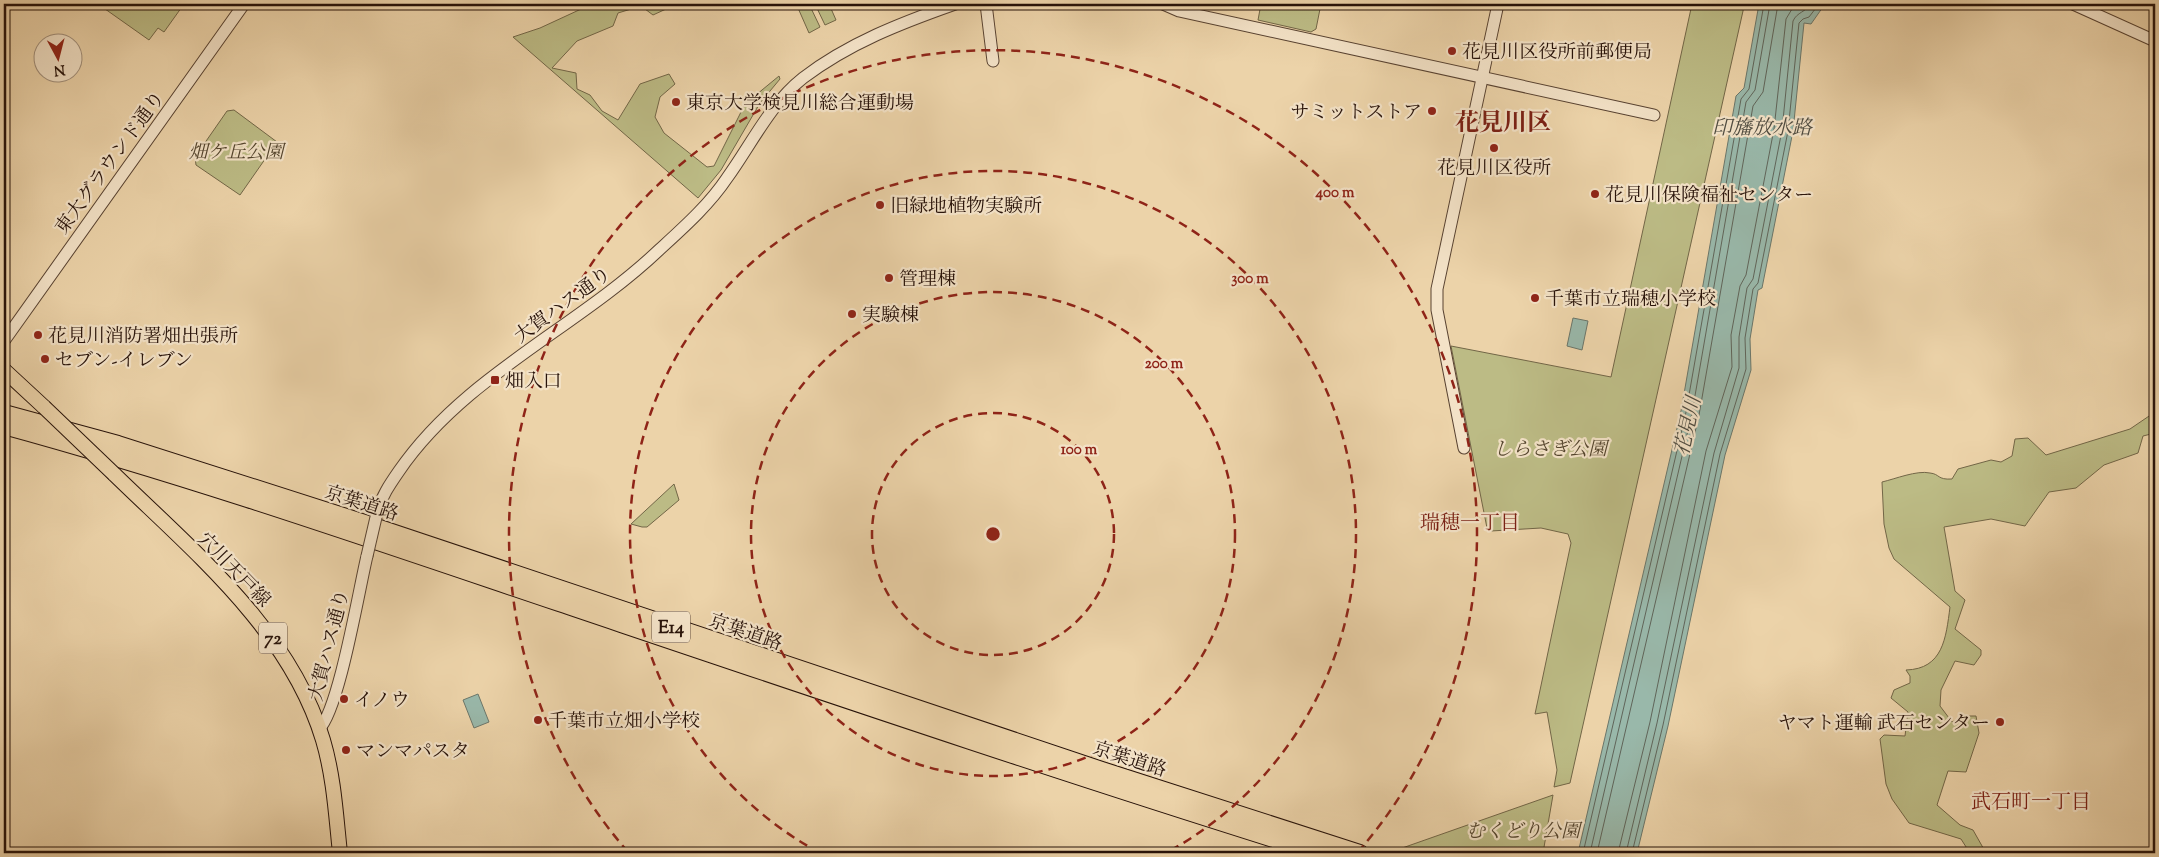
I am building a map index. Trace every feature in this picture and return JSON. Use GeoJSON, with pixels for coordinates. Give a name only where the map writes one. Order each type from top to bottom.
{"type":"FeatureCollection","features":[{"type":"Feature","properties":{"kind":"highway","name":"京葉道路"},"geometry":{"type":"LineString","coordinates":[[4,413],[127,447],[337,514],[887,699],[1360,853]]}},
{"type":"Feature","properties":{"kind":"highway","name":"京葉道路"},"geometry":{"type":"LineString","coordinates":[[4,426],[114,457],[352,533],[1318,853]]}},
{"type":"Feature","properties":{"kind":"main road","name":"穴川天戸線"},"geometry":{"type":"LineString","coordinates":[[4,370],[209,567],[259,620],[285,657],[319,729],[333,786],[340,853]]}},
{"type":"Feature","properties":{"kind":"street","name":"東大グラウンド通り"},"geometry":{"type":"LineString","coordinates":[[4,341],[244,4]]}},
{"type":"Feature","properties":{"kind":"street","name":"大賀ハス通り"},"geometry":{"type":"LineString","coordinates":[[319,729],[328,718],[338,684],[377,513],[389,486],[413,451],[479,387],[613,290],[659,251],[700,210],[726,180],[780,102],[802,79],[823,64],[868,38],[955,4]]}},
{"type":"Feature","properties":{"kind":"street"},"geometry":{"type":"LineString","coordinates":[[986,4],[993,61]]}},
{"type":"Feature","properties":{"kind":"street"},"geometry":{"type":"LineString","coordinates":[[1163,4],[1179,11],[1654,115]]}},
{"type":"Feature","properties":{"kind":"street"},"geometry":{"type":"LineString","coordinates":[[1464,448],[1439,320],[1437,289],[1498,4]]}},
{"type":"Feature","properties":{"kind":"street"},"geometry":{"type":"LineString","coordinates":[[2073,4],[2155,40]]}},
{"type":"Feature","properties":{"kind":"green space"},"geometry":{"type":"Polygon","coordinates":[[[98,4],[184,4],[164,32],[158,28],[149,40],[98,4]]]}},
{"type":"Feature","properties":{"kind":"green space"},"geometry":{"type":"Polygon","coordinates":[[[592,4],[677,4],[653,15],[641,6],[618,13],[613,26],[577,41],[552,68],[576,73],[577,89],[590,95],[602,111],[618,120],[640,84],[669,74],[675,84],[660,97],[655,117],[664,133],[707,167],[714,166],[745,104],[779,76],[780,79],[760,103],[721,170],[698,198],[513,37],[540,28],[592,4]]]}},
{"type":"Feature","properties":{"kind":"green space"},"geometry":{"type":"Polygon","coordinates":[[[809,4],[820,27],[809,33],[798,8],[809,4]]]}},
{"type":"Feature","properties":{"kind":"green space"},"geometry":{"type":"Polygon","coordinates":[[[815,4],[829,4],[836,20],[825,25],[815,4]]]}},
{"type":"Feature","properties":{"kind":"green space"},"geometry":{"type":"Polygon","coordinates":[[[1261,4],[1321,4],[1316,29],[1311,32],[1258,20],[1261,4]]]}},
{"type":"Feature","properties":{"kind":"green space","name":"しらさぎ公園"},"geometry":{"type":"Polygon","coordinates":[[[1692,4],[1744,4],[1570,783],[1554,787],[1557,770],[1547,712],[1535,714],[1571,543],[1568,534],[1541,528],[1491,531],[1487,528],[1451,346],[1611,377],[1692,4]]]}},
{"type":"Feature","properties":{"kind":"green space","name":"畑ケ丘公園"},"geometry":{"type":"Polygon","coordinates":[[[234,110],[277,142],[240,195],[196,165],[195,157],[227,111],[234,110]]]}},
{"type":"Feature","properties":{"kind":"green space"},"geometry":{"type":"Polygon","coordinates":[[[2155,412],[2155,433],[2143,436],[2138,453],[2104,465],[2076,488],[2049,492],[2025,526],[1991,519],[1944,527],[1955,591],[1965,600],[1955,629],[1981,650],[1981,655],[1974,665],[1955,661],[1941,690],[1940,706],[1952,722],[1965,716],[1976,716],[1979,733],[1966,772],[1948,771],[1937,805],[1960,825],[1973,830],[1986,853],[1967,853],[1968,850],[1961,839],[1909,823],[1892,799],[1886,784],[1880,739],[1884,735],[1905,736],[1908,712],[1891,698],[1894,690],[1910,683],[1910,676],[1906,670],[1928,664],[1935,658],[1947,630],[1950,607],[1894,559],[1889,548],[1884,524],[1882,482],[1925,472],[1944,479],[1952,479],[1958,469],[1991,460],[2001,462],[2012,456],[2015,439],[2028,438],[2046,455],[2130,429],[2155,412]]]}},
{"type":"Feature","properties":{"kind":"green space"},"geometry":{"type":"Polygon","coordinates":[[[674,484],[679,500],[647,527],[631,524],[674,484]]]}},
{"type":"Feature","properties":{"kind":"green space","name":"むくどり公園"},"geometry":{"type":"Polygon","coordinates":[[[1553,795],[1543,853],[1388,853],[1553,795]]]}},
{"type":"Feature","properties":{"kind":"water","name":"印旛放水路"},"geometry":{"type":"Polygon","coordinates":[[[1759,4],[1825,4],[1811,24],[1804,23],[1793,131],[1762,288],[1758,290],[1750,339],[1751,370],[1725,455],[1668,726],[1637,853],[1578,853],[1681,411],[1736,96],[1744,88],[1759,4]]]}},
{"type":"Feature","properties":{"kind":"water"},"geometry":{"type":"Polygon","coordinates":[[[1573,318],[1588,321],[1582,350],[1567,346],[1573,318]]]}},
{"type":"Feature","properties":{"kind":"water"},"geometry":{"type":"Polygon","coordinates":[[[478,694],[489,722],[474,728],[463,700],[478,694]]]}},
{"type":"Feature","properties":{"kind":"place","name":"花見川区役所前郵便局"},"geometry":{"type":"Point","coordinates":[1452,51]}},
{"type":"Feature","properties":{"kind":"place","name":"東京大学検見川総合運動場"},"geometry":{"type":"Point","coordinates":[676,102]}},
{"type":"Feature","properties":{"kind":"place","name":"サミットストア"},"geometry":{"type":"Point","coordinates":[1432,111]}},
{"type":"Feature","properties":{"kind":"place","name":"花見川区役所"},"geometry":{"type":"Point","coordinates":[1494,148]}},
{"type":"Feature","properties":{"kind":"place","name":"花見川保険福祉センター"},"geometry":{"type":"Point","coordinates":[1595,194]}},
{"type":"Feature","properties":{"kind":"place","name":"旧緑地植物実験所"},"geometry":{"type":"Point","coordinates":[880,205]}},
{"type":"Feature","properties":{"kind":"place","name":"管理棟"},"geometry":{"type":"Point","coordinates":[889,278]}},
{"type":"Feature","properties":{"kind":"place","name":"千葉市立瑞穂小学校"},"geometry":{"type":"Point","coordinates":[1535,298]}},
{"type":"Feature","properties":{"kind":"place","name":"実験棟"},"geometry":{"type":"Point","coordinates":[852,314]}},
{"type":"Feature","properties":{"kind":"place","name":"花見川消防署畑出張所"},"geometry":{"type":"Point","coordinates":[38,335]}},
{"type":"Feature","properties":{"kind":"place","name":"セブン-イレブン"},"geometry":{"type":"Point","coordinates":[45,359]}},
{"type":"Feature","properties":{"kind":"place","name":"畑入口"},"geometry":{"type":"Point","coordinates":[495,380]}},
{"type":"Feature","properties":{"kind":"place","name":"イノウ"},"geometry":{"type":"Point","coordinates":[344,699]}},
{"type":"Feature","properties":{"kind":"place","name":"千葉市立畑小学校"},"geometry":{"type":"Point","coordinates":[538,720]}},
{"type":"Feature","properties":{"kind":"place","name":"ヤマト運輸 武石センター"},"geometry":{"type":"Point","coordinates":[2000,722]}},
{"type":"Feature","properties":{"kind":"place","name":"マンマパスタ"},"geometry":{"type":"Point","coordinates":[346,750]}},
{"type":"Feature","properties":{"kind":"district","name":"花見川区"},"geometry":{"type":"Point","coordinates":[1503,122]}},
{"type":"Feature","properties":{"kind":"district","name":"瑞穂一丁目"},"geometry":{"type":"Point","coordinates":[1470,522]}},
{"type":"Feature","properties":{"kind":"district","name":"武石町一丁目"},"geometry":{"type":"Point","coordinates":[2031,801]}},
{"type":"Feature","properties":{"kind":"water label","name":"花見川"},"geometry":{"type":"Point","coordinates":[1687,426]}}]}
